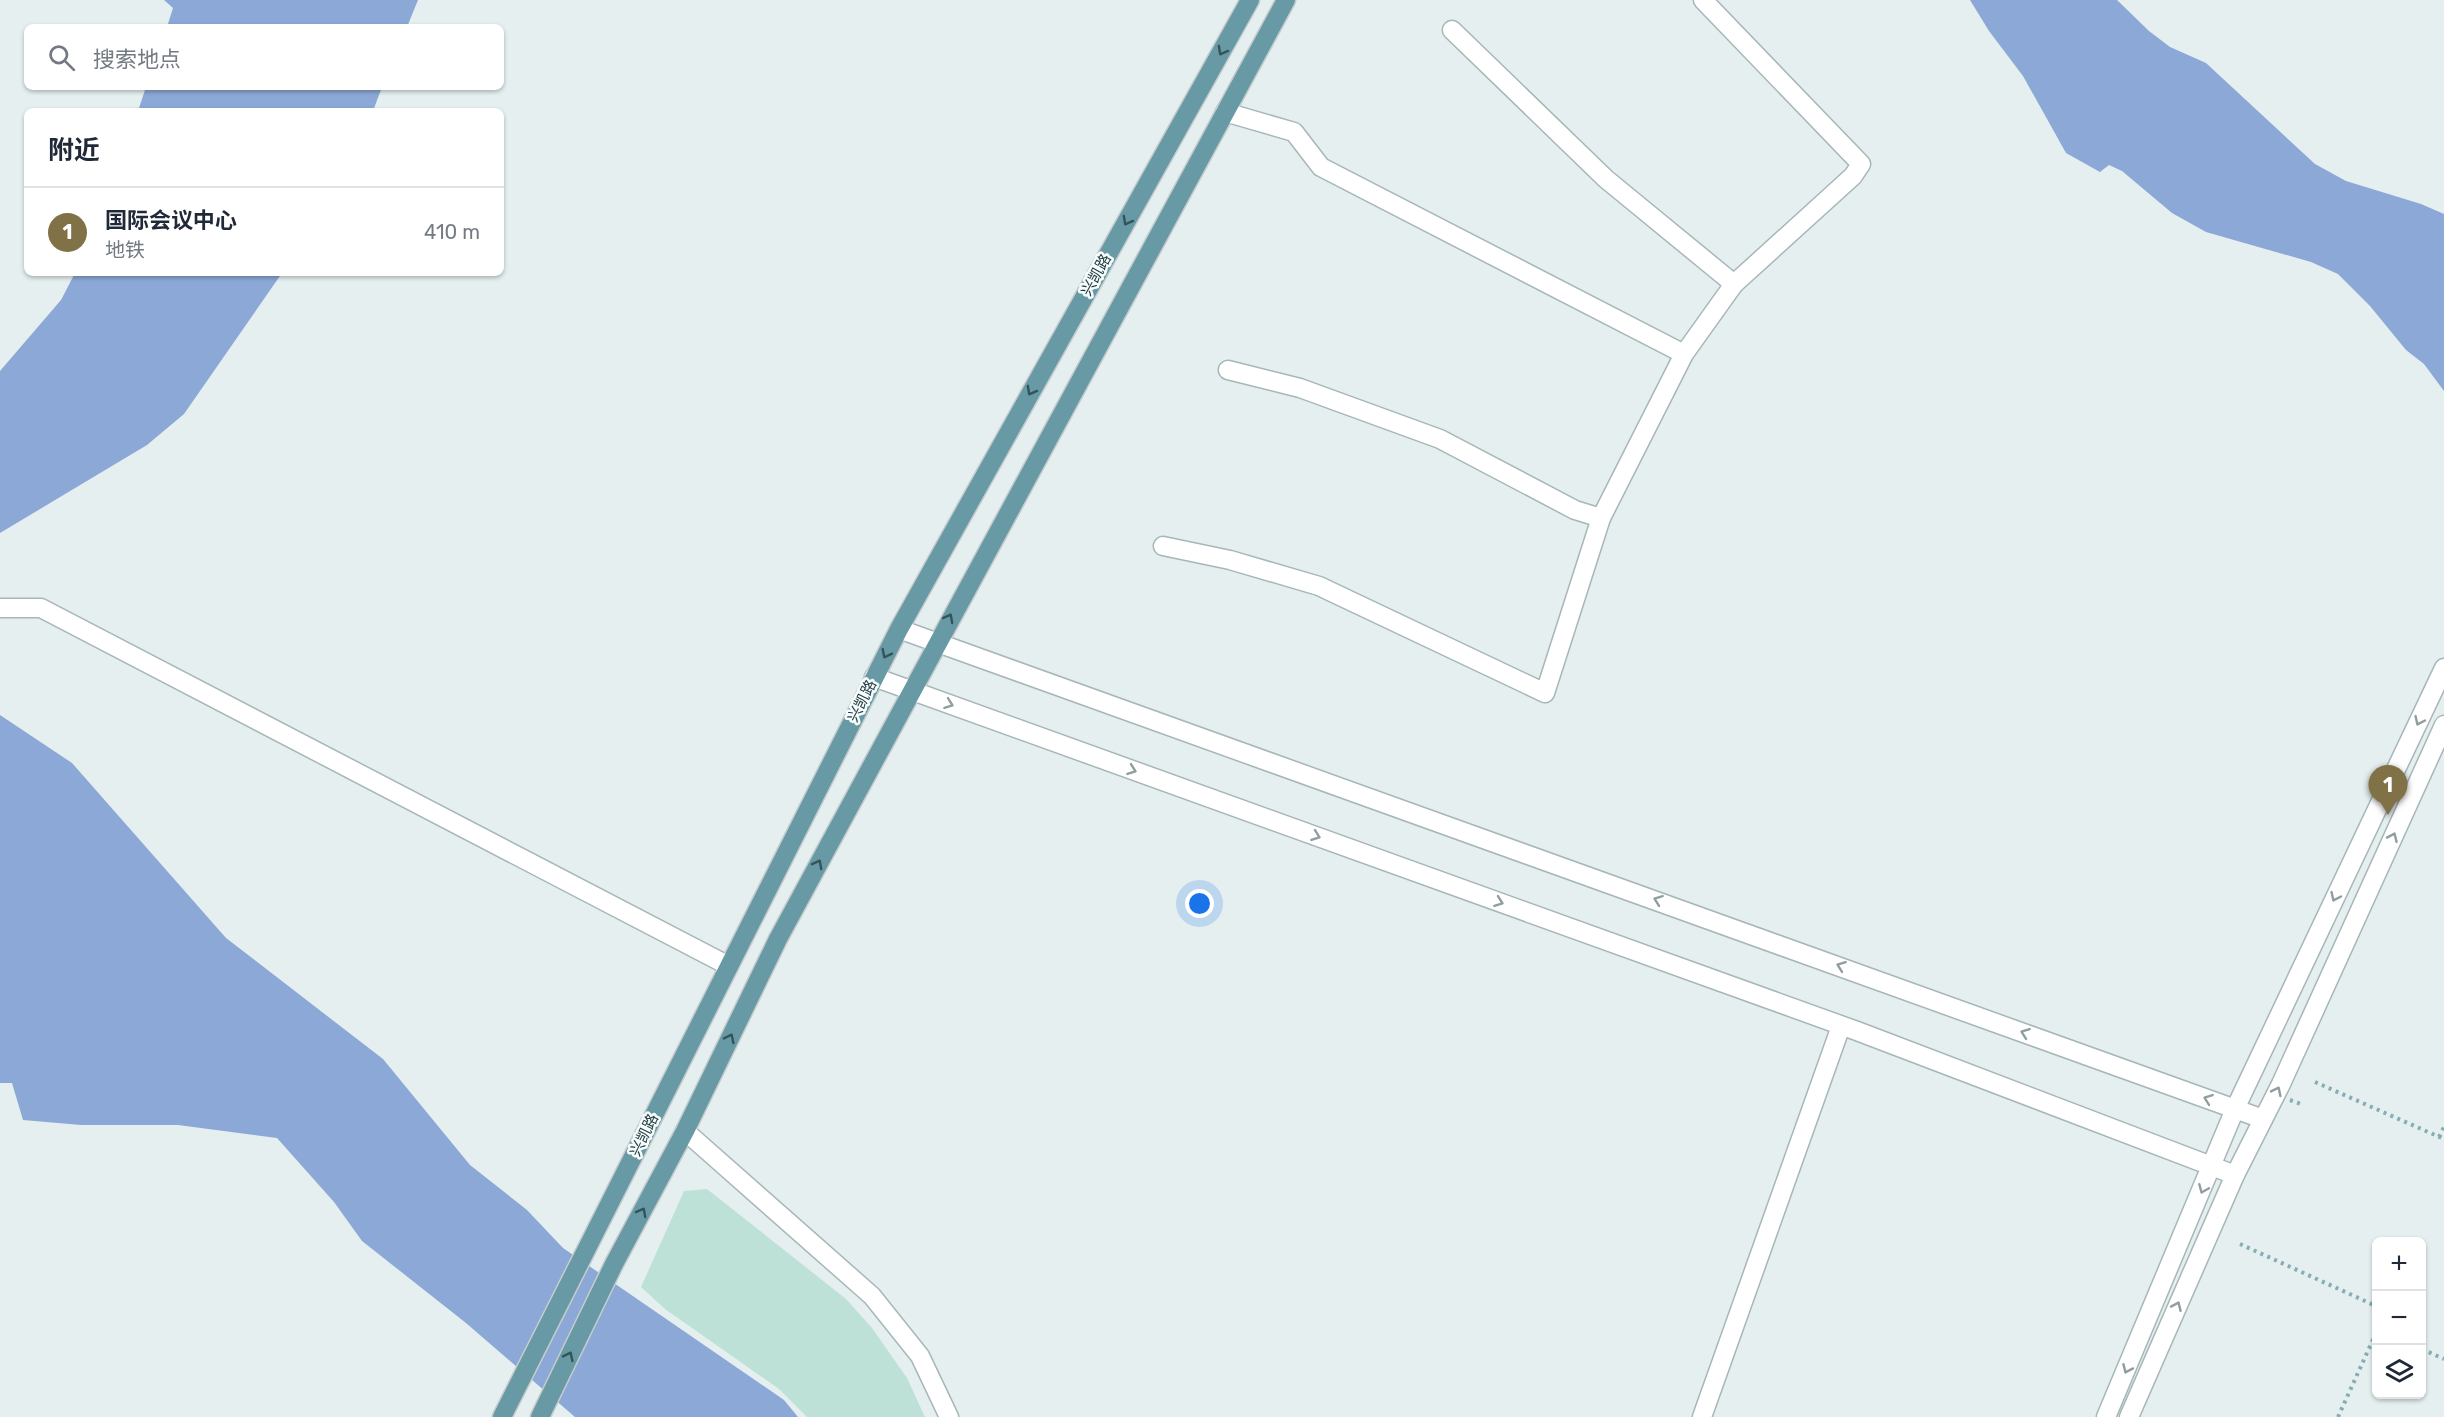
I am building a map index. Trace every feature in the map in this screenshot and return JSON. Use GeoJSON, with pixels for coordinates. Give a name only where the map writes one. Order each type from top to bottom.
{"type":"FeatureCollection","features":[{"type":"Feature","properties":{"kind":"main road","name":"兴凯路"},"geometry":{"type":"LineString","coordinates":[[502,1417],[898,628],[1250,0]]}},
{"type":"Feature","properties":{"kind":"main road"},"geometry":{"type":"LineString","coordinates":[[542,1413],[614,1264],[685,1131],[778,939],[936,643],[1286,0]]}},
{"type":"Feature","properties":{"kind":"street"},"geometry":{"type":"LineString","coordinates":[[1162,546],[1230,560],[1320,586],[1545,693],[1600,518],[1684,354],[1734,284],[1853,176],[1861,164],[1703,0]]}},
{"type":"Feature","properties":{"kind":"street"},"geometry":{"type":"LineString","coordinates":[[1452,30],[1606,179],[1734,284]]}},
{"type":"Feature","properties":{"kind":"street"},"geometry":{"type":"LineString","coordinates":[[1225,112],[1294,132],[1321,167],[1684,354]]}},
{"type":"Feature","properties":{"kind":"street"},"geometry":{"type":"LineString","coordinates":[[1228,370],[1300,388],[1440,439],[1575,510],[1600,518]]}},
{"type":"Feature","properties":{"kind":"street"},"geometry":{"type":"LineString","coordinates":[[0,608],[41,608],[727,965]]}},
{"type":"Feature","properties":{"kind":"street"},"geometry":{"type":"LineString","coordinates":[[898,628],[2263,1119]]}},
{"type":"Feature","properties":{"kind":"street"},"geometry":{"type":"LineString","coordinates":[[2106,1417],[2235,1108],[2444,668]]}},
{"type":"Feature","properties":{"kind":"street"},"geometry":{"type":"LineString","coordinates":[[874,677],[1841,1026],[2235,1175]]}},
{"type":"Feature","properties":{"kind":"street"},"geometry":{"type":"LineString","coordinates":[[2129,1417],[2235,1175],[2263,1119],[2444,725]]}},
{"type":"Feature","properties":{"kind":"street"},"geometry":{"type":"LineString","coordinates":[[1702,1417],[1841,1026]]}},
{"type":"Feature","properties":{"kind":"street"},"geometry":{"type":"LineString","coordinates":[[685,1131],[872,1296],[920,1356],[950,1417]]}},
{"type":"Feature","properties":{"kind":"path"},"geometry":{"type":"LineString","coordinates":[[2314,1082],[2442,1138],[2444,1127]]}},
{"type":"Feature","properties":{"kind":"path"},"geometry":{"type":"LineString","coordinates":[[2240,1244],[2372,1304]]}},
{"type":"Feature","properties":{"kind":"path"},"geometry":{"type":"LineString","coordinates":[[2338,1417],[2372,1342]]}},
{"type":"Feature","properties":{"kind":"path"},"geometry":{"type":"LineString","coordinates":[[2426,1351],[2444,1359]]}},
{"type":"Feature","properties":{"kind":"green space"},"geometry":{"type":"Polygon","coordinates":[[[707,1189],[846,1299],[872,1328],[907,1378],[925,1417],[807,1417],[779,1389],[665,1309],[641,1287],[684,1191],[707,1189]]]}},
{"type":"Feature","properties":{"kind":"water"},"geometry":{"type":"Polygon","coordinates":[[[164,0],[418,0],[408,24],[168,24],[173,8],[164,0]]]}},
{"type":"Feature","properties":{"kind":"water"},"geometry":{"type":"Polygon","coordinates":[[[1970,0],[2117,0],[2149,31],[2170,47],[2206,63],[2315,164],[2346,181],[2421,204],[2444,214],[2444,391],[2424,364],[2406,350],[2370,306],[2338,274],[2311,262],[2206,232],[2172,213],[2122,171],[2109,165],[2100,172],[2066,153],[2023,76],[1989,31],[1970,0]]]}},
{"type":"Feature","properties":{"kind":"water"},"geometry":{"type":"Polygon","coordinates":[[[145,90],[381,90],[374,108],[139,108],[145,90]]]}},
{"type":"Feature","properties":{"kind":"water"},"geometry":{"type":"Polygon","coordinates":[[[73,276],[280,276],[184,414],[147,445],[0,533],[0,371],[61,300],[73,276]]]}},
{"type":"Feature","properties":{"kind":"water"},"geometry":{"type":"Polygon","coordinates":[[[0,715],[72,763],[226,938],[383,1059],[470,1165],[527,1210],[563,1248],[784,1400],[798,1417],[575,1417],[466,1323],[362,1241],[334,1202],[277,1138],[178,1125],[81,1125],[23,1120],[12,1083],[0,1083],[0,715]]]}},
{"type":"Feature","properties":{"kind":"place","name":"国际会议中心"},"geometry":{"type":"Point","coordinates":[2388,815]}}]}
